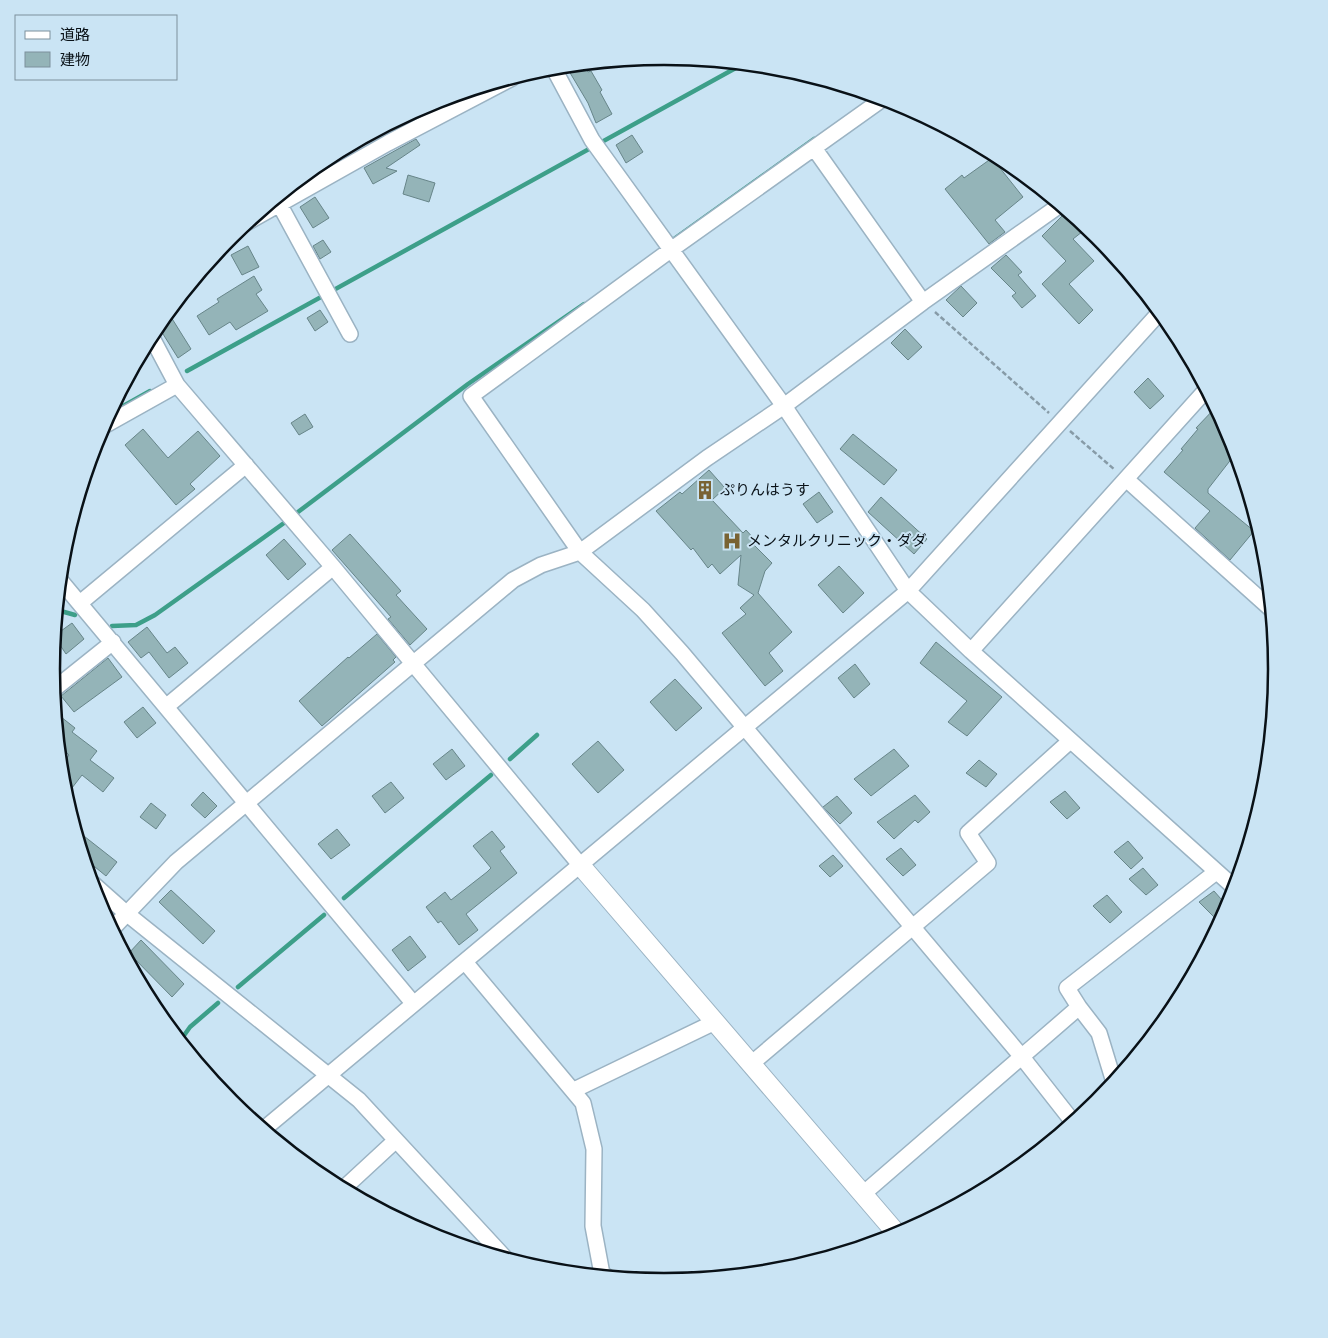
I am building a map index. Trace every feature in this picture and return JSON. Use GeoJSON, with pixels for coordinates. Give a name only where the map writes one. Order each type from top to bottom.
{"type":"FeatureCollection","features":[{"type":"Feature","properties":{"kind":"street"},"geometry":{"type":"LineString","coordinates":[[557,75],[595,144],[784,406],[908,591],[971,651],[1229,883]]}},
{"type":"Feature","properties":{"kind":"street"},"geometry":{"type":"LineString","coordinates":[[291,194],[477,95]]}},
{"type":"Feature","properties":{"kind":"street"},"geometry":{"type":"LineString","coordinates":[[876,104],[672,249],[471,396],[580,552],[643,610],[912,926],[1069,1117]]}},
{"type":"Feature","properties":{"kind":"street"},"geometry":{"type":"LineString","coordinates":[[814,148],[923,302]]}},
{"type":"Feature","properties":{"kind":"street"},"geometry":{"type":"LineString","coordinates":[[279,204],[350,334]]}},
{"type":"Feature","properties":{"kind":"street"},"geometry":{"type":"LineString","coordinates":[[117,924],[176,862],[513,580],[541,565],[580,552],[706,458],[784,406],[923,302],[1055,209]]}},
{"type":"Feature","properties":{"kind":"street"},"geometry":{"type":"LineString","coordinates":[[269,1125],[908,591],[1155,318]]}},
{"type":"Feature","properties":{"kind":"street"},"geometry":{"type":"LineString","coordinates":[[155,344],[177,385],[333,567],[581,866],[892,1228]]}},
{"type":"Feature","properties":{"kind":"street"},"geometry":{"type":"LineString","coordinates":[[114,419],[177,385]]}},
{"type":"Feature","properties":{"kind":"street"},"geometry":{"type":"LineString","coordinates":[[971,651],[1202,395]]}},
{"type":"Feature","properties":{"kind":"street"},"geometry":{"type":"LineString","coordinates":[[80,603],[246,465]]}},
{"type":"Feature","properties":{"kind":"street"},"geometry":{"type":"LineString","coordinates":[[1126,479],[1264,603]]}},
{"type":"Feature","properties":{"kind":"street"},"geometry":{"type":"LineString","coordinates":[[168,706],[333,567]]}},
{"type":"Feature","properties":{"kind":"street"},"geometry":{"type":"LineString","coordinates":[[66,586],[168,706],[414,1003]]}},
{"type":"Feature","properties":{"kind":"street"},"geometry":{"type":"LineString","coordinates":[[60,684],[113,642]]}},
{"type":"Feature","properties":{"kind":"street"},"geometry":{"type":"LineString","coordinates":[[751,1064],[988,863],[968,833],[1070,740]]}},
{"type":"Feature","properties":{"kind":"street"},"geometry":{"type":"LineString","coordinates":[[1112,1074],[1099,1033],[1066,988],[1216,872]]}},
{"type":"Feature","properties":{"kind":"street"},"geometry":{"type":"LineString","coordinates":[[103,893],[360,1100],[395,1141],[496,1249]]}},
{"type":"Feature","properties":{"kind":"street"},"geometry":{"type":"LineString","coordinates":[[465,962],[583,1103],[594,1149],[593,1226],[602,1270]]}},
{"type":"Feature","properties":{"kind":"street"},"geometry":{"type":"LineString","coordinates":[[862,1194],[1079,1008]]}},
{"type":"Feature","properties":{"kind":"street"},"geometry":{"type":"LineString","coordinates":[[574,1090],[715,1022]]}},
{"type":"Feature","properties":{"kind":"street"},"geometry":{"type":"LineString","coordinates":[[349,1184],[395,1141]]}},
{"type":"Feature","properties":{"kind":"path"},"geometry":{"type":"LineString","coordinates":[[923,302],[1126,479]]}},
{"type":"Feature","properties":{"kind":"building"},"geometry":{"type":"Polygon","coordinates":[[[587,70],[588,72],[591,71],[602,90],[600,92],[612,114],[596,123],[588,103],[570,73],[587,70]]]}},
{"type":"Feature","properties":{"kind":"building"},"geometry":{"type":"Polygon","coordinates":[[[632,135],[643,152],[626,163],[616,145],[632,135]]]}},
{"type":"Feature","properties":{"kind":"building"},"geometry":{"type":"Polygon","coordinates":[[[416,139],[420,145],[386,168],[397,171],[373,184],[364,168],[416,139]]]}},
{"type":"Feature","properties":{"kind":"building"},"geometry":{"type":"Polygon","coordinates":[[[989,160],[998,166],[1023,197],[995,220],[1005,232],[989,244],[945,189],[962,175],[964,178],[989,160]]]}},
{"type":"Feature","properties":{"kind":"building"},"geometry":{"type":"Polygon","coordinates":[[[408,175],[435,183],[429,202],[403,194],[408,175]]]}},
{"type":"Feature","properties":{"kind":"building"},"geometry":{"type":"Polygon","coordinates":[[[315,197],[329,218],[313,228],[300,207],[315,197]]]}},
{"type":"Feature","properties":{"kind":"building"},"geometry":{"type":"Polygon","coordinates":[[[1063,215],[1081,233],[1073,239],[1094,261],[1069,284],[1093,310],[1079,324],[1042,284],[1066,261],[1042,236],[1063,215]]]}},
{"type":"Feature","properties":{"kind":"building"},"geometry":{"type":"Polygon","coordinates":[[[323,240],[331,252],[320,259],[313,246],[323,240]]]}},
{"type":"Feature","properties":{"kind":"building"},"geometry":{"type":"Polygon","coordinates":[[[248,246],[259,267],[242,275],[231,255],[248,246]]]}},
{"type":"Feature","properties":{"kind":"building"},"geometry":{"type":"Polygon","coordinates":[[[1006,255],[1022,272],[1018,275],[1036,296],[1022,308],[1012,296],[1016,293],[991,268],[1006,255]]]}},
{"type":"Feature","properties":{"kind":"building"},"geometry":{"type":"Polygon","coordinates":[[[254,276],[262,290],[256,294],[268,311],[236,330],[230,322],[209,335],[197,316],[219,302],[217,299],[254,276]]]}},
{"type":"Feature","properties":{"kind":"building"},"geometry":{"type":"Polygon","coordinates":[[[961,286],[977,303],[963,317],[946,300],[961,286]]]}},
{"type":"Feature","properties":{"kind":"building"},"geometry":{"type":"Polygon","coordinates":[[[320,310],[328,322],[315,331],[307,318],[320,310]]]}},
{"type":"Feature","properties":{"kind":"building"},"geometry":{"type":"Polygon","coordinates":[[[172,319],[191,349],[178,358],[162,333],[172,319]]]}},
{"type":"Feature","properties":{"kind":"building"},"geometry":{"type":"Polygon","coordinates":[[[905,329],[922,347],[908,360],[891,343],[905,329]]]}},
{"type":"Feature","properties":{"kind":"building"},"geometry":{"type":"Polygon","coordinates":[[[1148,378],[1164,396],[1150,409],[1134,392],[1148,378]]]}},
{"type":"Feature","properties":{"kind":"building"},"geometry":{"type":"Polygon","coordinates":[[[1211,413],[1230,460],[1208,489],[1208,493],[1251,528],[1252,534],[1230,560],[1195,528],[1210,511],[1164,472],[1183,450],[1181,449],[1198,429],[1196,428],[1211,413]]]}},
{"type":"Feature","properties":{"kind":"building"},"geometry":{"type":"Polygon","coordinates":[[[305,414],[313,427],[299,435],[291,423],[305,414]]]}},
{"type":"Feature","properties":{"kind":"building"},"geometry":{"type":"Polygon","coordinates":[[[143,429],[168,458],[198,431],[220,456],[190,484],[195,489],[176,505],[125,445],[143,429]]]}},
{"type":"Feature","properties":{"kind":"building"},"geometry":{"type":"Polygon","coordinates":[[[853,434],[897,470],[884,485],[840,449],[853,434]]]}},
{"type":"Feature","properties":{"kind":"building"},"geometry":{"type":"Polygon","coordinates":[[[709,470],[725,488],[712,500],[743,533],[746,530],[756,541],[753,544],[772,563],[765,571],[758,593],[792,632],[769,653],[783,671],[765,686],[722,633],[746,614],[740,608],[754,595],[738,585],[741,555],[720,574],[712,564],[708,568],[693,548],[691,550],[656,511],[680,492],[682,494],[709,470]]]}},
{"type":"Feature","properties":{"kind":"building"},"geometry":{"type":"Polygon","coordinates":[[[819,492],[833,512],[817,523],[803,504],[819,492]]]}},
{"type":"Feature","properties":{"kind":"building"},"geometry":{"type":"Polygon","coordinates":[[[881,497],[927,539],[914,554],[868,512],[881,497]]]}},
{"type":"Feature","properties":{"kind":"building"},"geometry":{"type":"Polygon","coordinates":[[[350,534],[401,591],[396,595],[427,629],[410,645],[388,619],[391,617],[332,550],[350,534]]]}},
{"type":"Feature","properties":{"kind":"building"},"geometry":{"type":"Polygon","coordinates":[[[284,539],[306,564],[288,580],[266,555],[284,539]]]}},
{"type":"Feature","properties":{"kind":"building"},"geometry":{"type":"Polygon","coordinates":[[[839,566],[864,593],[843,613],[818,585],[839,566]]]}},
{"type":"Feature","properties":{"kind":"building"},"geometry":{"type":"Polygon","coordinates":[[[72,623],[84,639],[66,654],[61,646],[61,631],[72,623]]]}},
{"type":"Feature","properties":{"kind":"building"},"geometry":{"type":"Polygon","coordinates":[[[147,627],[167,653],[175,647],[188,663],[169,678],[149,652],[141,658],[128,642],[147,627]]]}},
{"type":"Feature","properties":{"kind":"building"},"geometry":{"type":"Polygon","coordinates":[[[377,634],[396,657],[393,660],[395,662],[322,726],[299,701],[377,634]]]}},
{"type":"Feature","properties":{"kind":"building"},"geometry":{"type":"Polygon","coordinates":[[[936,642],[1002,697],[967,736],[948,722],[967,701],[920,663],[936,642]]]}},
{"type":"Feature","properties":{"kind":"building"},"geometry":{"type":"Polygon","coordinates":[[[108,658],[122,677],[74,712],[61,696],[108,658]]]}},
{"type":"Feature","properties":{"kind":"building"},"geometry":{"type":"Polygon","coordinates":[[[855,664],[870,684],[854,698],[838,678],[855,664]]]}},
{"type":"Feature","properties":{"kind":"building"},"geometry":{"type":"Polygon","coordinates":[[[675,679],[702,708],[676,731],[650,702],[675,679]]]}},
{"type":"Feature","properties":{"kind":"building"},"geometry":{"type":"Polygon","coordinates":[[[143,707],[156,723],[137,738],[124,722],[143,707]]]}},
{"type":"Feature","properties":{"kind":"building"},"geometry":{"type":"Polygon","coordinates":[[[62,718],[75,728],[72,732],[97,751],[90,760],[114,778],[103,792],[82,775],[72,788],[67,758],[69,755],[66,752],[62,718]]]}},
{"type":"Feature","properties":{"kind":"building"},"geometry":{"type":"Polygon","coordinates":[[[598,741],[624,770],[598,793],[572,764],[598,741]]]}},
{"type":"Feature","properties":{"kind":"building"},"geometry":{"type":"Polygon","coordinates":[[[452,749],[465,766],[446,780],[433,764],[452,749]]]}},
{"type":"Feature","properties":{"kind":"building"},"geometry":{"type":"Polygon","coordinates":[[[894,749],[909,766],[871,796],[854,779],[894,749]]]}},
{"type":"Feature","properties":{"kind":"building"},"geometry":{"type":"Polygon","coordinates":[[[979,760],[997,774],[986,787],[966,773],[979,760]]]}},
{"type":"Feature","properties":{"kind":"building"},"geometry":{"type":"Polygon","coordinates":[[[391,782],[404,798],[385,813],[372,796],[391,782]]]}},
{"type":"Feature","properties":{"kind":"building"},"geometry":{"type":"Polygon","coordinates":[[[1065,791],[1080,808],[1067,819],[1050,802],[1065,791]]]}},
{"type":"Feature","properties":{"kind":"building"},"geometry":{"type":"Polygon","coordinates":[[[203,792],[217,806],[205,818],[191,805],[203,792]]]}},
{"type":"Feature","properties":{"kind":"building"},"geometry":{"type":"Polygon","coordinates":[[[915,795],[930,812],[918,823],[915,820],[894,839],[877,822],[915,795]]]}},
{"type":"Feature","properties":{"kind":"building"},"geometry":{"type":"Polygon","coordinates":[[[837,796],[852,813],[840,824],[823,807],[837,796]]]}},
{"type":"Feature","properties":{"kind":"building"},"geometry":{"type":"Polygon","coordinates":[[[151,803],[166,815],[156,829],[140,817],[151,803]]]}},
{"type":"Feature","properties":{"kind":"building"},"geometry":{"type":"Polygon","coordinates":[[[337,829],[350,845],[331,859],[318,844],[337,829]]]}},
{"type":"Feature","properties":{"kind":"building"},"geometry":{"type":"Polygon","coordinates":[[[492,831],[505,847],[500,851],[517,873],[466,914],[478,930],[459,945],[441,921],[438,923],[426,907],[445,892],[451,900],[491,868],[473,846],[492,831]]]}},
{"type":"Feature","properties":{"kind":"building"},"geometry":{"type":"Polygon","coordinates":[[[84,836],[117,862],[106,876],[93,865],[84,836]]]}},
{"type":"Feature","properties":{"kind":"building"},"geometry":{"type":"Polygon","coordinates":[[[1128,841],[1143,858],[1131,869],[1114,852],[1128,841]]]}},
{"type":"Feature","properties":{"kind":"building"},"geometry":{"type":"Polygon","coordinates":[[[901,848],[916,865],[903,876],[886,859],[901,848]]]}},
{"type":"Feature","properties":{"kind":"building"},"geometry":{"type":"Polygon","coordinates":[[[833,855],[843,866],[830,877],[819,866],[833,855]]]}},
{"type":"Feature","properties":{"kind":"building"},"geometry":{"type":"Polygon","coordinates":[[[1143,868],[1158,885],[1146,895],[1129,879],[1143,868]]]}},
{"type":"Feature","properties":{"kind":"building"},"geometry":{"type":"Polygon","coordinates":[[[171,890],[215,931],[203,944],[159,902],[171,890]]]}},
{"type":"Feature","properties":{"kind":"building"},"geometry":{"type":"Polygon","coordinates":[[[1214,891],[1222,900],[1214,917],[1199,902],[1214,891]]]}},
{"type":"Feature","properties":{"kind":"building"},"geometry":{"type":"Polygon","coordinates":[[[1107,895],[1122,912],[1110,923],[1093,906],[1107,895]]]}},
{"type":"Feature","properties":{"kind":"building"},"geometry":{"type":"Polygon","coordinates":[[[410,936],[426,957],[408,971],[392,950],[410,936]]]}},
{"type":"Feature","properties":{"kind":"building"},"geometry":{"type":"Polygon","coordinates":[[[141,940],[184,984],[172,997],[134,958],[130,951],[141,940]]]}},
{"type":"Feature","properties":{"kind":"waterway"},"geometry":{"type":"LineString","coordinates":[[187,371],[734,69]]}},
{"type":"Feature","properties":{"kind":"waterway"},"geometry":{"type":"LineString","coordinates":[[674,239],[814,139]]}},
{"type":"Feature","properties":{"kind":"waterway"},"geometry":{"type":"LineString","coordinates":[[298,512],[468,384],[584,304]]}},
{"type":"Feature","properties":{"kind":"waterway"},"geometry":{"type":"LineString","coordinates":[[119,408],[150,391]]}},
{"type":"Feature","properties":{"kind":"waterway"},"geometry":{"type":"LineString","coordinates":[[112,626],[136,625],[155,615],[284,523]]}},
{"type":"Feature","properties":{"kind":"waterway"},"geometry":{"type":"LineString","coordinates":[[63,612],[75,615]]}},
{"type":"Feature","properties":{"kind":"waterway"},"geometry":{"type":"LineString","coordinates":[[510,759],[537,735]]}},
{"type":"Feature","properties":{"kind":"waterway"},"geometry":{"type":"LineString","coordinates":[[344,898],[491,775]]}},
{"type":"Feature","properties":{"kind":"waterway"},"geometry":{"type":"LineString","coordinates":[[238,987],[324,915]]}},
{"type":"Feature","properties":{"kind":"waterway"},"geometry":{"type":"LineString","coordinates":[[184,1036],[190,1027],[218,1003]]}},
{"type":"Feature","properties":{"kind":"place","name":"ぷりんはうす"},"geometry":{"type":"Point","coordinates":[705,490]}},
{"type":"Feature","properties":{"kind":"place","name":"メンタルクリニック・ダダ"},"geometry":{"type":"Point","coordinates":[732,541]}}]}
